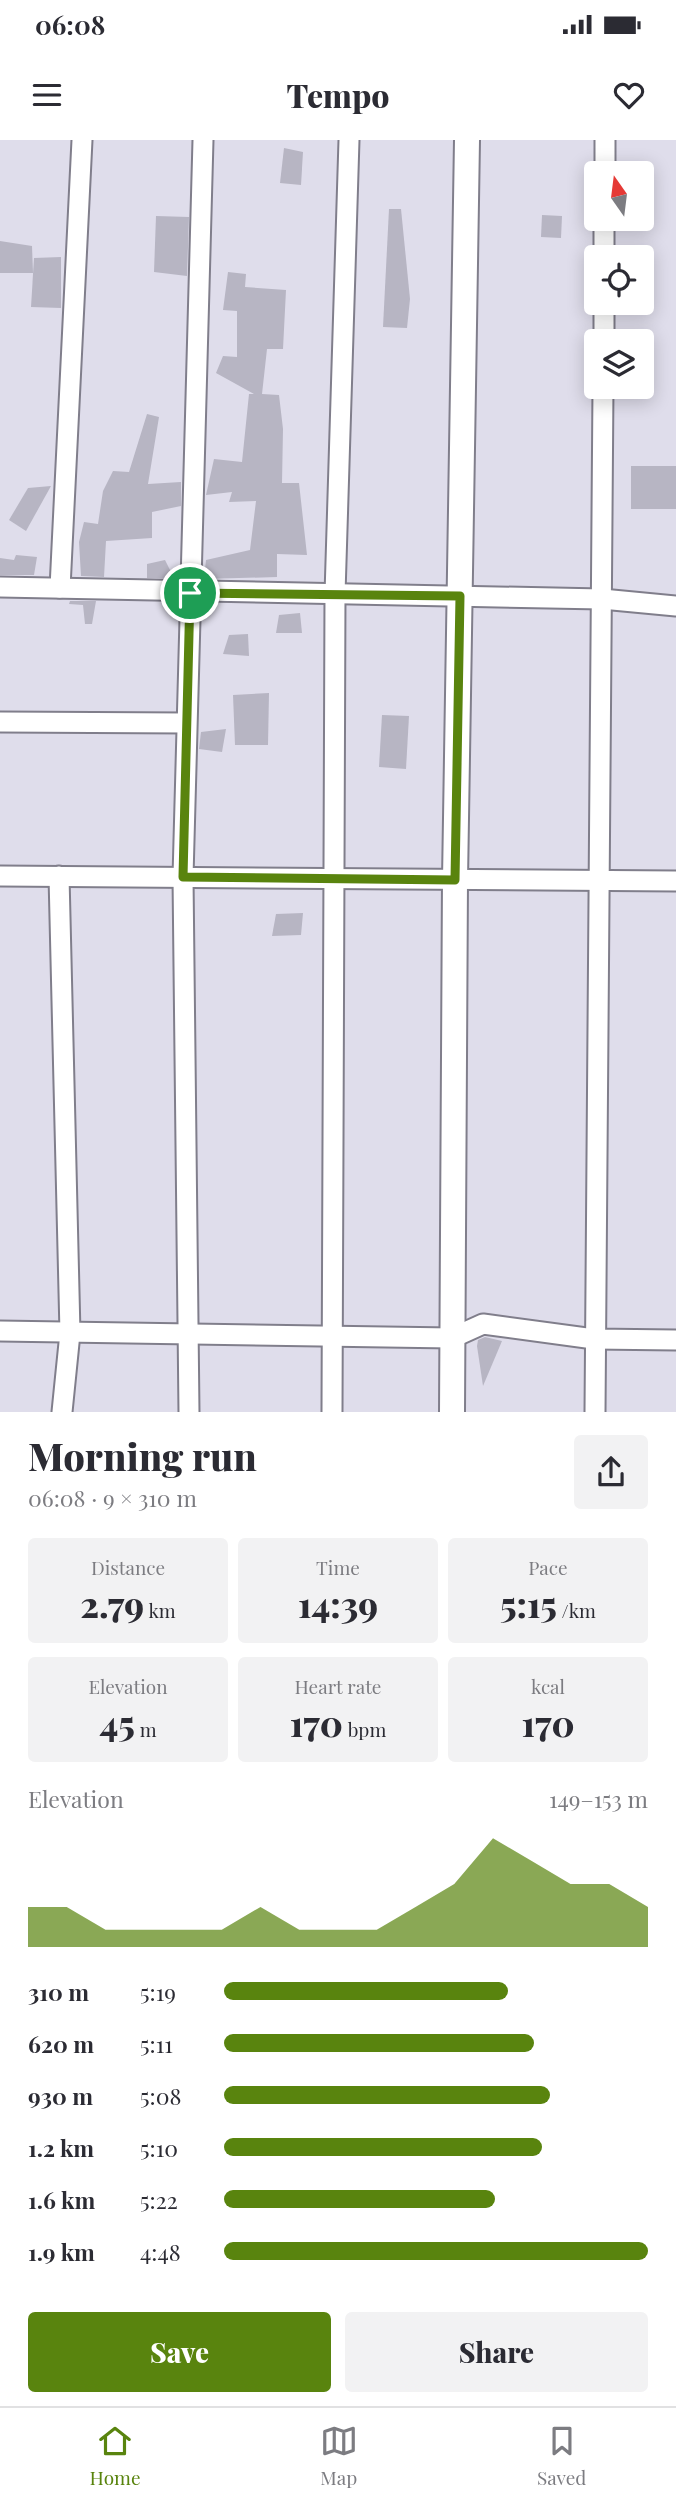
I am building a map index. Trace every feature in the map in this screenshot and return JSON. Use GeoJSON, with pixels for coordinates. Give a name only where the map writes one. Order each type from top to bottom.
{"type":"FeatureCollection","features":[{"type":"Feature","properties":{"kind":"street"},"geometry":{"type":"LineString","coordinates":[[60,588],[82,140]]}},
{"type":"Feature","properties":{"kind":"street"},"geometry":{"type":"LineString","coordinates":[[189,1412],[183,877],[203,140]]}},
{"type":"Feature","properties":{"kind":"street"},"geometry":{"type":"LineString","coordinates":[[332,1412],[335,594],[349,140]]}},
{"type":"Feature","properties":{"kind":"street"},"geometry":{"type":"LineString","coordinates":[[452,1412],[455,880],[467,140]]}},
{"type":"Feature","properties":{"kind":"street"},"geometry":{"type":"LineString","coordinates":[[605,140],[605,161]]}},
{"type":"Feature","properties":{"kind":"street"},"geometry":{"type":"LineString","coordinates":[[595,1412],[603,399]]}},
{"type":"Feature","properties":{"kind":"street"},"geometry":{"type":"LineString","coordinates":[[0,587],[190,593],[602,599],[676,606]]}},
{"type":"Feature","properties":{"kind":"street"},"geometry":{"type":"LineString","coordinates":[[0,722],[186,723]]}},
{"type":"Feature","properties":{"kind":"street"},"geometry":{"type":"LineString","coordinates":[[0,876],[676,881]]}},
{"type":"Feature","properties":{"kind":"street"},"geometry":{"type":"LineString","coordinates":[[59,876],[70,1333],[62,1412]]}},
{"type":"Feature","properties":{"kind":"street"},"geometry":{"type":"LineString","coordinates":[[0,1331],[452,1338],[483,1324],[594,1339],[676,1340]]}},
{"type":"Feature","properties":{"kind":"building"},"geometry":{"type":"Polygon","coordinates":[[[284,148],[303,152],[301,185],[280,183],[284,148]]]}},
{"type":"Feature","properties":{"kind":"building"},"geometry":{"type":"Polygon","coordinates":[[[389,209],[401,209],[410,299],[407,328],[383,327],[389,209]]]}},
{"type":"Feature","properties":{"kind":"building"},"geometry":{"type":"Polygon","coordinates":[[[542,215],[562,216],[561,238],[541,237],[542,215]]]}},
{"type":"Feature","properties":{"kind":"building"},"geometry":{"type":"Polygon","coordinates":[[[156,216],[189,217],[187,276],[154,272],[156,216]]]}},
{"type":"Feature","properties":{"kind":"building"},"geometry":{"type":"Polygon","coordinates":[[[0,241],[32,246],[33,273],[0,273],[0,241]]]}},
{"type":"Feature","properties":{"kind":"building"},"geometry":{"type":"Polygon","coordinates":[[[61,257],[61,308],[31,307],[34,258],[61,257]]]}},
{"type":"Feature","properties":{"kind":"building"},"geometry":{"type":"Polygon","coordinates":[[[228,272],[246,274],[245,287],[286,290],[283,349],[267,349],[262,394],[279,395],[283,429],[282,483],[299,483],[307,555],[277,554],[277,577],[204,579],[206,560],[250,550],[256,501],[229,502],[232,492],[206,495],[214,459],[242,462],[249,394],[254,394],[216,373],[223,356],[237,357],[237,311],[223,310],[228,272]]]}},
{"type":"Feature","properties":{"kind":"building"},"geometry":{"type":"Polygon","coordinates":[[[147,414],[159,417],[148,484],[181,482],[181,506],[152,512],[152,538],[106,541],[104,577],[81,576],[79,542],[84,522],[98,524],[103,491],[113,471],[129,472],[147,414]]]}},
{"type":"Feature","properties":{"kind":"building"},"geometry":{"type":"Polygon","coordinates":[[[631,466],[676,466],[676,509],[631,509],[631,466]]]}},
{"type":"Feature","properties":{"kind":"building"},"geometry":{"type":"Polygon","coordinates":[[[51,486],[26,531],[9,520],[28,488],[51,486]]]}},
{"type":"Feature","properties":{"kind":"building"},"geometry":{"type":"Polygon","coordinates":[[[16,555],[37,557],[34,575],[0,575],[0,558],[14,560],[16,555]]]}},
{"type":"Feature","properties":{"kind":"building"},"geometry":{"type":"Polygon","coordinates":[[[165,560],[174,578],[147,578],[147,564],[165,560]]]}},
{"type":"Feature","properties":{"kind":"building"},"geometry":{"type":"Polygon","coordinates":[[[70,601],[96,601],[92,624],[85,624],[83,605],[69,604],[70,601]]]}},
{"type":"Feature","properties":{"kind":"building"},"geometry":{"type":"Polygon","coordinates":[[[300,613],[302,633],[276,633],[279,615],[300,613]]]}},
{"type":"Feature","properties":{"kind":"building"},"geometry":{"type":"Polygon","coordinates":[[[248,634],[249,656],[223,654],[229,635],[248,634]]]}},
{"type":"Feature","properties":{"kind":"building"},"geometry":{"type":"Polygon","coordinates":[[[269,693],[268,745],[235,745],[233,695],[269,693]]]}},
{"type":"Feature","properties":{"kind":"building"},"geometry":{"type":"Polygon","coordinates":[[[382,715],[409,716],[406,769],[379,767],[382,715]]]}},
{"type":"Feature","properties":{"kind":"building"},"geometry":{"type":"Polygon","coordinates":[[[226,729],[222,752],[199,749],[201,732],[226,729]]]}},
{"type":"Feature","properties":{"kind":"building"},"geometry":{"type":"Polygon","coordinates":[[[303,913],[301,935],[272,936],[276,914],[303,913]]]}},
{"type":"Feature","properties":{"kind":"building"},"geometry":{"type":"Polygon","coordinates":[[[485,1337],[502,1341],[483,1386],[477,1346],[478,1340],[485,1337]]]}},
{"type":"Feature","properties":{"kind":"route"},"geometry":{"type":"LineString","coordinates":[[190,593],[460,596],[455,880],[183,877],[190,593]]}}]}
